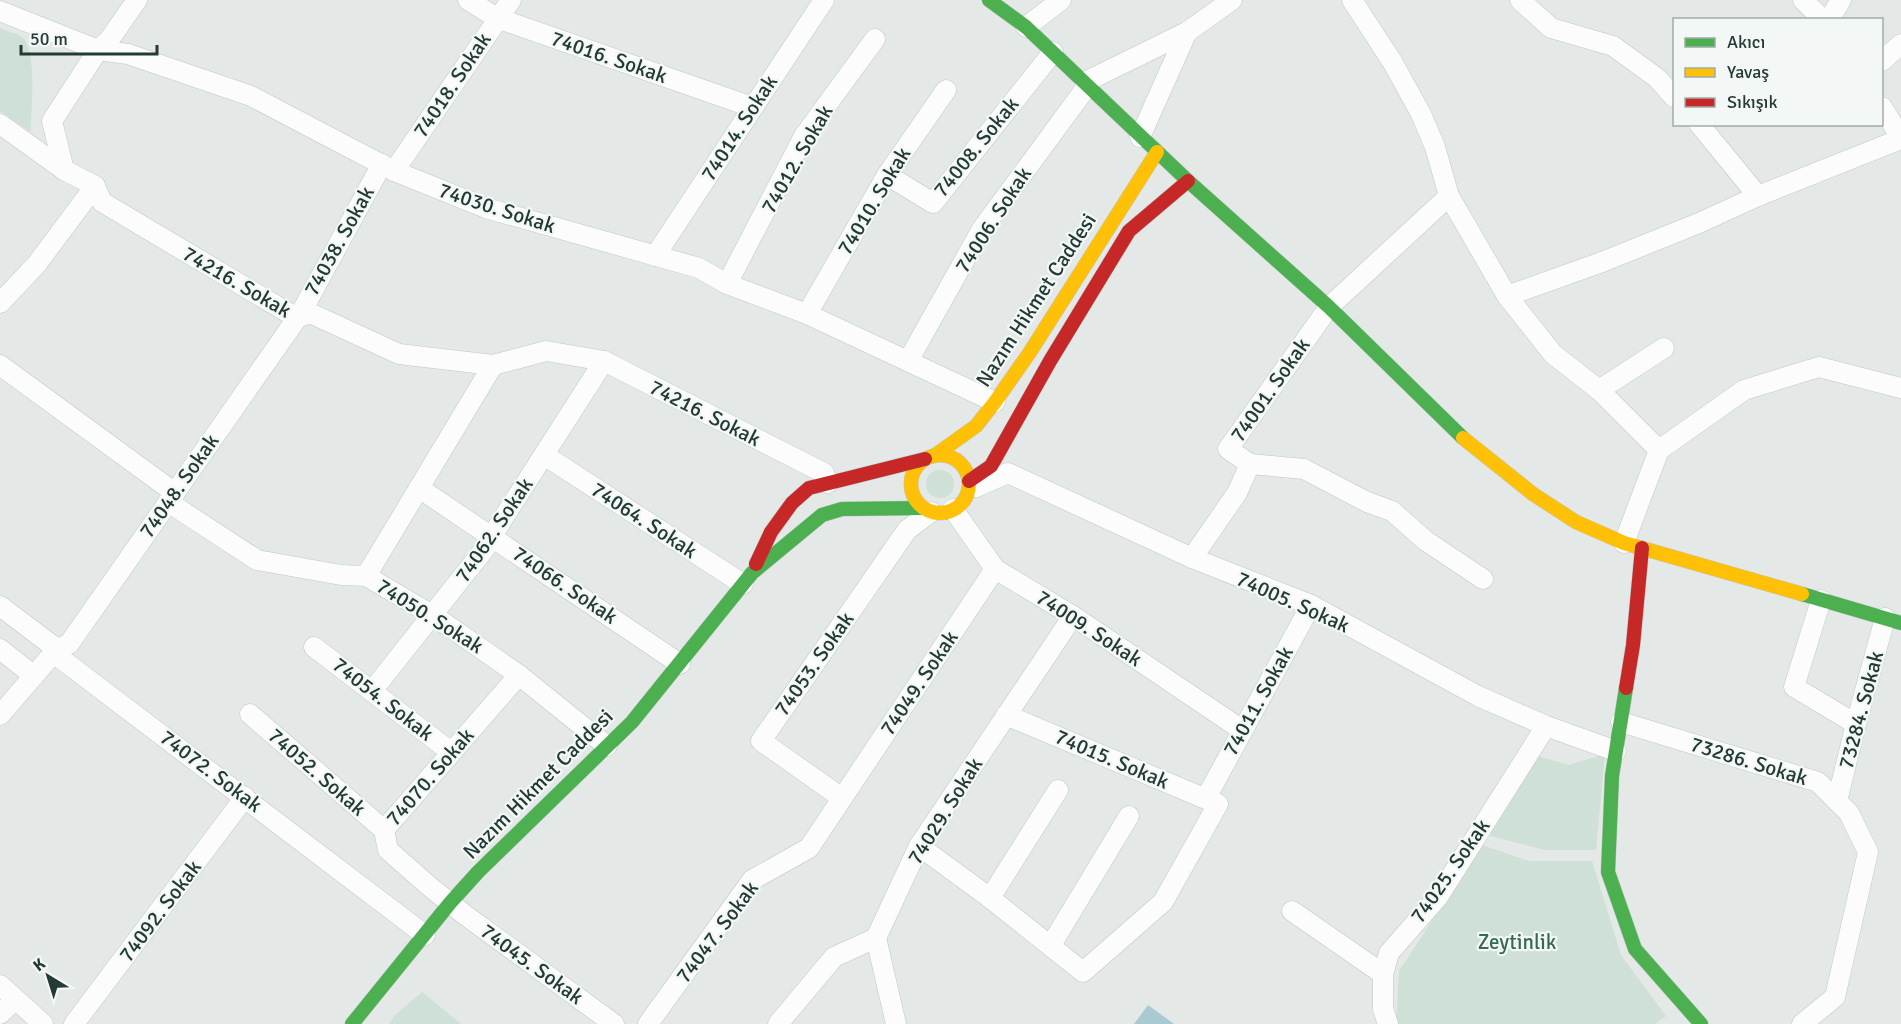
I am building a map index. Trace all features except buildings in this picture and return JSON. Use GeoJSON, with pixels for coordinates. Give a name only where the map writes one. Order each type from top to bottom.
{"type":"FeatureCollection","features":[{"type":"Feature","properties":{"kind":"main road"},"geometry":{"type":"LineString","coordinates":[[999,3],[1087,83],[1188,181],[1329,307],[1456,432],[1533,494],[1576,522],[1633,545],[1893,620]]}},
{"type":"Feature","properties":{"kind":"main road","name":"Nazım Hikmet Caddesi"},"geometry":{"type":"LineString","coordinates":[[748,578],[771,532],[792,503],[809,488],[929,458],[976,426],[1030,352],[1157,152]]}},
{"type":"Feature","properties":{"kind":"main road","name":"Nazım Hikmet Caddesi"},"geometry":{"type":"LineString","coordinates":[[968,486],[991,466],[1050,361],[1129,231],[1188,181]]}},
{"type":"Feature","properties":{"kind":"main road"},"geometry":{"type":"LineString","coordinates":[[929,458],[952,458],[960,464],[968,486],[964,499],[953,509],[941,513],[927,510],[912,493],[911,483],[918,466],[929,458]]}},
{"type":"Feature","properties":{"kind":"main road","name":"Nazım Hikmet Caddesi"},"geometry":{"type":"LineString","coordinates":[[352,1024],[478,872],[632,722],[748,578],[822,515],[842,509],[927,510]]}},
{"type":"Feature","properties":{"kind":"main road"},"geometry":{"type":"LineString","coordinates":[[1633,545],[1633,645],[1612,776],[1608,872],[1635,950],[1694,1022]]}},
{"type":"Feature","properties":{"kind":"street"},"geometry":{"type":"LineString","coordinates":[[64,170],[52,121],[98,50],[109,40],[137,0]]}},
{"type":"Feature","properties":{"kind":"street","name":"74016. Sokak"},"geometry":{"type":"LineString","coordinates":[[468,0],[497,18],[752,107]]}},
{"type":"Feature","properties":{"kind":"street","name":"74018. Sokak"},"geometry":{"type":"LineString","coordinates":[[388,168],[511,0]]}},
{"type":"Feature","properties":{"kind":"street","name":"74014. Sokak"},"geometry":{"type":"LineString","coordinates":[[656,256],[824,0]]}},
{"type":"Feature","properties":{"kind":"street"},"geometry":{"type":"LineString","coordinates":[[1026,27],[1061,0]]}},
{"type":"Feature","properties":{"kind":"street"},"geometry":{"type":"LineString","coordinates":[[1087,83],[1187,32],[1232,0]]}},
{"type":"Feature","properties":{"kind":"street"},"geometry":{"type":"LineString","coordinates":[[1352,0],[1393,63],[1421,114],[1436,147],[1449,196],[1507,296],[1553,354],[1599,390],[1659,450]]}},
{"type":"Feature","properties":{"kind":"street"},"geometry":{"type":"LineString","coordinates":[[1520,0],[1551,28],[1613,46],[1657,78],[1673,96]]}},
{"type":"Feature","properties":{"kind":"street"},"geometry":{"type":"LineString","coordinates":[[1803,0],[1821,18]]}},
{"type":"Feature","properties":{"kind":"street"},"geometry":{"type":"LineString","coordinates":[[1830,18],[1841,0]]}},
{"type":"Feature","properties":{"kind":"street","name":"74030. Sokak"},"geometry":{"type":"LineString","coordinates":[[0,11],[98,50],[128,54],[251,96],[388,168],[486,208],[699,268],[727,284],[807,314],[995,402]]}},
{"type":"Feature","properties":{"kind":"street"},"geometry":{"type":"LineString","coordinates":[[1140,136],[1187,32]]}},
{"type":"Feature","properties":{"kind":"street","name":"74012. Sokak"},"geometry":{"type":"LineString","coordinates":[[727,284],[804,136],[875,39]]}},
{"type":"Feature","properties":{"kind":"street"},"geometry":{"type":"LineString","coordinates":[[1883,59],[1901,44]]}},
{"type":"Feature","properties":{"kind":"street","name":"74008. Sokak"},"geometry":{"type":"LineString","coordinates":[[887,175],[933,203],[1053,52]]}},
{"type":"Feature","properties":{"kind":"street","name":"74006. Sokak"},"geometry":{"type":"LineString","coordinates":[[908,362],[982,229],[1087,83]]}},
{"type":"Feature","properties":{"kind":"street","name":"74010. Sokak"},"geometry":{"type":"LineString","coordinates":[[807,314],[887,175],[946,90]]}},
{"type":"Feature","properties":{"kind":"street"},"geometry":{"type":"LineString","coordinates":[[1507,296],[1602,262],[1700,223],[1758,196],[1901,138],[1883,110]]}},
{"type":"Feature","properties":{"kind":"street","name":"74216. Sokak"},"geometry":{"type":"LineString","coordinates":[[0,124],[64,170],[95,186],[102,202],[297,318],[310,313],[399,354],[493,365],[546,351],[604,362],[824,473],[828,483]]}},
{"type":"Feature","properties":{"kind":"street"},"geometry":{"type":"LineString","coordinates":[[1701,126],[1758,196]]}},
{"type":"Feature","properties":{"kind":"street","name":"74038. Sokak"},"geometry":{"type":"LineString","coordinates":[[297,318],[388,168]]}},
{"type":"Feature","properties":{"kind":"street"},"geometry":{"type":"LineString","coordinates":[[0,303],[36,265],[95,186]]}},
{"type":"Feature","properties":{"kind":"street"},"geometry":{"type":"LineString","coordinates":[[1329,307],[1449,196]]}},
{"type":"Feature","properties":{"kind":"street","name":"74001. Sokak"},"geometry":{"type":"LineString","coordinates":[[1192,558],[1237,493],[1250,464],[1228,449],[1329,307]]}},
{"type":"Feature","properties":{"kind":"street","name":"74048. Sokak"},"geometry":{"type":"LineString","coordinates":[[0,715],[57,649],[69,645],[297,318]]}},
{"type":"Feature","properties":{"kind":"street"},"geometry":{"type":"LineString","coordinates":[[1599,390],[1664,348]]}},
{"type":"Feature","properties":{"kind":"street","name":"74062. Sokak"},"geometry":{"type":"LineString","coordinates":[[372,691],[434,616],[494,537],[495,531],[604,362]]}},
{"type":"Feature","properties":{"kind":"street","name":"74050. Sokak"},"geometry":{"type":"LineString","coordinates":[[0,365],[171,498],[257,560],[341,575],[366,576],[434,616],[519,675],[607,746]]}},
{"type":"Feature","properties":{"kind":"street"},"geometry":{"type":"LineString","coordinates":[[366,576],[493,365]]}},
{"type":"Feature","properties":{"kind":"street"},"geometry":{"type":"LineString","coordinates":[[1633,545],[1659,450],[1744,390],[1819,367],[1901,388]]}},
{"type":"Feature","properties":{"kind":"street","name":"74064. Sokak"},"geometry":{"type":"LineString","coordinates":[[544,455],[748,578]]}},
{"type":"Feature","properties":{"kind":"street"},"geometry":{"type":"LineString","coordinates":[[1250,464],[1304,469],[1367,502],[1392,511],[1426,541],[1483,579]]}},
{"type":"Feature","properties":{"kind":"street","name":"74005. Sokak"},"geometry":{"type":"LineString","coordinates":[[968,486],[1008,473],[1192,558],[1311,605],[1478,696],[1546,726],[1616,751]]}},
{"type":"Feature","properties":{"kind":"street","name":"74066. Sokak"},"geometry":{"type":"LineString","coordinates":[[419,488],[680,664]]}},
{"type":"Feature","properties":{"kind":"street","name":"74009. Sokak"},"geometry":{"type":"LineString","coordinates":[[953,509],[995,569],[1073,616],[1242,730]]}},
{"type":"Feature","properties":{"kind":"street","name":"74053. Sokak"},"geometry":{"type":"LineString","coordinates":[[843,798],[761,741],[906,530],[927,510]]}},
{"type":"Feature","properties":{"kind":"street","name":"74049. Sokak"},"geometry":{"type":"LineString","coordinates":[[843,798],[995,569]]}},
{"type":"Feature","properties":{"kind":"street"},"geometry":{"type":"LineString","coordinates":[[1821,600],[1794,687],[1856,724]]}},
{"type":"Feature","properties":{"kind":"street","name":"74011. Sokak"},"geometry":{"type":"LineString","coordinates":[[1051,945],[1083,972],[1163,902],[1212,801],[1242,730],[1311,605]]}},
{"type":"Feature","properties":{"kind":"street","name":"74072. Sokak"},"geometry":{"type":"LineString","coordinates":[[0,606],[57,649],[60,657],[425,934]]}},
{"type":"Feature","properties":{"kind":"street","name":"74029. Sokak"},"geometry":{"type":"LineString","coordinates":[[876,938],[919,846],[1073,616]]}},
{"type":"Feature","properties":{"kind":"street","name":"73284. Sokak"},"geometry":{"type":"LineString","coordinates":[[1837,801],[1856,724],[1893,620]]}},
{"type":"Feature","properties":{"kind":"street","name":"74054. Sokak"},"geometry":{"type":"LineString","coordinates":[[314,646],[451,752]]}},
{"type":"Feature","properties":{"kind":"street"},"geometry":{"type":"LineString","coordinates":[[0,649],[34,676]]}},
{"type":"Feature","properties":{"kind":"street","name":"74070. Sokak"},"geometry":{"type":"LineString","coordinates":[[450,903],[388,850],[384,830],[519,675]]}},
{"type":"Feature","properties":{"kind":"street","name":"74052. Sokak"},"geometry":{"type":"LineString","coordinates":[[250,714],[384,830]]}},
{"type":"Feature","properties":{"kind":"street","name":"74015. Sokak"},"geometry":{"type":"LineString","coordinates":[[1006,715],[1212,801]]}},
{"type":"Feature","properties":{"kind":"street","name":"73286. Sokak"},"geometry":{"type":"LineString","coordinates":[[1621,722],[1818,782],[1849,813],[1868,852],[1835,997],[1802,1024]]}},
{"type":"Feature","properties":{"kind":"street","name":"74025. Sokak"},"geometry":{"type":"LineString","coordinates":[[1388,1024],[1383,1010],[1383,974],[1389,953],[1438,897],[1546,726]]}},
{"type":"Feature","properties":{"kind":"street"},"geometry":{"type":"LineString","coordinates":[[990,898],[1058,790]]}},
{"type":"Feature","properties":{"kind":"street","name":"74092. Sokak"},"geometry":{"type":"LineString","coordinates":[[74,1024],[245,797]]}},
{"type":"Feature","properties":{"kind":"street","name":"74047. Sokak"},"geometry":{"type":"LineString","coordinates":[[648,1024],[752,880],[809,848],[843,798]]}},
{"type":"Feature","properties":{"kind":"street"},"geometry":{"type":"LineString","coordinates":[[919,846],[1051,945],[1129,816]]}},
{"type":"Feature","properties":{"kind":"street","name":"74045. Sokak"},"geometry":{"type":"LineString","coordinates":[[450,903],[614,1024]]}},
{"type":"Feature","properties":{"kind":"street"},"geometry":{"type":"LineString","coordinates":[[1292,911],[1383,974]]}},
{"type":"Feature","properties":{"kind":"street"},"geometry":{"type":"LineString","coordinates":[[778,1024],[834,957],[876,938],[896,1024]]}},
{"type":"Feature","properties":{"kind":"street"},"geometry":{"type":"LineString","coordinates":[[0,986],[43,1024]]}},
{"type":"Feature","properties":{"kind":"street"},"geometry":{"type":"LineString","coordinates":[[0,1014],[15,1000]]}},
{"type":"Feature","properties":{"kind":"green space"},"geometry":{"type":"Polygon","coordinates":[[[0,28],[17,34],[27,44],[32,67],[31,132],[0,111],[0,28]]]}},
{"type":"Feature","properties":{"kind":"green space"},"geometry":{"type":"Polygon","coordinates":[[[940,470],[950,474],[954,484],[950,494],[940,498],[930,494],[926,484],[930,474],[940,470]]]}},
{"type":"Feature","properties":{"kind":"green space"},"geometry":{"type":"Polygon","coordinates":[[[1605,754],[1596,850],[1545,850],[1487,835],[1534,755],[1569,765],[1605,754]]]}},
{"type":"Feature","properties":{"kind":"green space","name":"Zeytinlik"},"geometry":{"type":"Polygon","coordinates":[[[1482,845],[1529,861],[1592,861],[1621,955],[1666,1016],[1655,1024],[1396,1024],[1399,971],[1482,845]]]}},
{"type":"Feature","properties":{"kind":"green space"},"geometry":{"type":"Polygon","coordinates":[[[422,992],[461,1024],[389,1024],[395,1015],[422,992]]]}},
{"type":"Feature","properties":{"kind":"water"},"geometry":{"type":"Polygon","coordinates":[[[1148,1005],[1174,1024],[1134,1024],[1148,1005]]]}},
{"type":"Feature","properties":{"kind":"traffic: fast"},"geometry":{"type":"LineString","coordinates":[[989,0],[1026,27],[1188,181],[1329,307],[1463,438]]}},
{"type":"Feature","properties":{"kind":"traffic: fast"},"geometry":{"type":"LineString","coordinates":[[352,1024],[478,872],[632,722],[752,573],[822,515],[842,509],[923,508]]}},
{"type":"Feature","properties":{"kind":"traffic: fast"},"geometry":{"type":"LineString","coordinates":[[1802,594],[1901,623]]}},
{"type":"Feature","properties":{"kind":"traffic: fast"},"geometry":{"type":"LineString","coordinates":[[1626,688],[1612,776],[1608,872],[1635,949],[1701,1024]]}},
{"type":"Feature","properties":{"kind":"traffic: slow"},"geometry":{"type":"LineString","coordinates":[[934,456],[976,426],[995,402],[1030,352],[1157,152]]}},
{"type":"Feature","properties":{"kind":"traffic: slow"},"geometry":{"type":"LineString","coordinates":[[1463,438],[1533,494],[1576,522],[1624,543],[1802,594]]}},
{"type":"Feature","properties":{"kind":"traffic: slow"},"geometry":{"type":"LineString","coordinates":[[940,455],[951,457],[964,468],[969,484],[967,495],[956,508],[940,513],[929,511],[916,500],[911,484],[913,473],[924,460],[940,455]]}},
{"type":"Feature","properties":{"kind":"traffic: jam"},"geometry":{"type":"LineString","coordinates":[[969,481],[991,466],[1050,361],[1129,231],[1188,181]]}},
{"type":"Feature","properties":{"kind":"traffic: jam"},"geometry":{"type":"LineString","coordinates":[[756,564],[771,532],[792,503],[809,488],[925,459]]}},
{"type":"Feature","properties":{"kind":"traffic: jam"},"geometry":{"type":"LineString","coordinates":[[1626,688],[1633,645],[1642,548]]}}]}
